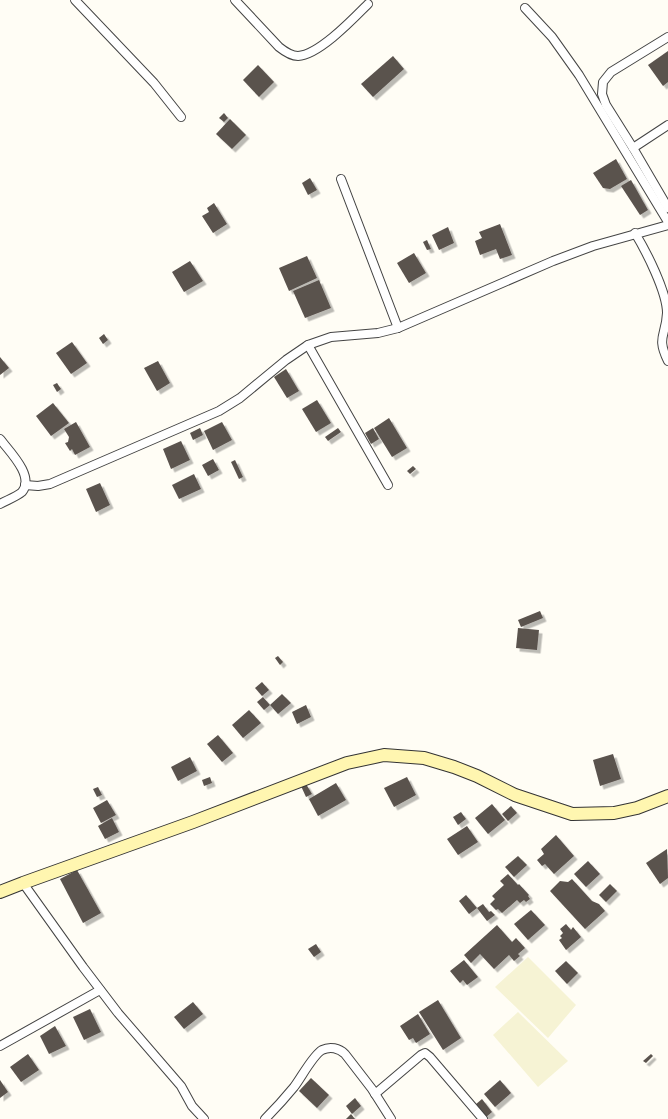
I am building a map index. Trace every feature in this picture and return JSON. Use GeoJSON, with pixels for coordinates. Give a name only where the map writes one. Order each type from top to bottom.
{"type":"FeatureCollection","features":[{"type":"Feature","properties":{"kind":"street"},"geometry":{"type":"LineString","coordinates":[[75,0],[154,83],[181,117]]}},
{"type":"Feature","properties":{"kind":"street"},"geometry":{"type":"LineString","coordinates":[[235,0],[279,47],[291,55],[299,56],[322,45],[368,4]]}},
{"type":"Feature","properties":{"kind":"street"},"geometry":{"type":"LineString","coordinates":[[26,485],[38,486],[50,484],[208,417],[240,398],[286,360],[308,345],[332,338],[378,333],[398,328],[553,261],[593,246],[668,224],[574,68],[552,37],[525,8]]}},
{"type":"Feature","properties":{"kind":"street"},"geometry":{"type":"LineString","coordinates":[[668,37],[611,72],[603,82],[602,94],[603,100],[668,208]]}},
{"type":"Feature","properties":{"kind":"street"},"geometry":{"type":"LineString","coordinates":[[633,148],[668,125]]}},
{"type":"Feature","properties":{"kind":"street"},"geometry":{"type":"LineString","coordinates":[[341,179],[398,328]]}},
{"type":"Feature","properties":{"kind":"street"},"geometry":{"type":"LineString","coordinates":[[635,233],[647,252],[664,297],[667,313],[661,337],[663,351],[668,361]]}},
{"type":"Feature","properties":{"kind":"street"},"geometry":{"type":"LineString","coordinates":[[308,345],[388,485]]}},
{"type":"Feature","properties":{"kind":"street"},"geometry":{"type":"LineString","coordinates":[[0,438],[25,473],[26,485],[19,494],[0,504]]}},
{"type":"Feature","properties":{"kind":"street"},"geometry":{"type":"LineString","coordinates":[[0,892],[193,822],[347,763],[384,755],[424,758],[454,767],[477,776],[515,795],[572,814],[614,813],[637,808],[668,796]]}},
{"type":"Feature","properties":{"kind":"street"},"geometry":{"type":"LineString","coordinates":[[23,883],[65,944],[100,990],[181,1086],[192,1106],[204,1119]]}},
{"type":"Feature","properties":{"kind":"street"},"geometry":{"type":"LineString","coordinates":[[0,1046],[100,990]]}},
{"type":"Feature","properties":{"kind":"street"},"geometry":{"type":"LineString","coordinates":[[265,1119],[294,1087],[317,1054],[328,1048],[337,1048],[345,1054],[375,1094],[391,1119]]}},
{"type":"Feature","properties":{"kind":"street"},"geometry":{"type":"LineString","coordinates":[[375,1094],[421,1055],[427,1054],[483,1119]]}},
{"type":"Feature","properties":{"kind":"shaded area"},"geometry":{"type":"Polygon","coordinates":[[[528,957],[576,1005],[548,1038],[495,987],[528,957]]]}},
{"type":"Feature","properties":{"kind":"shaded area"},"geometry":{"type":"Polygon","coordinates":[[[518,1012],[568,1061],[538,1087],[493,1035],[518,1012]]]}},
{"type":"Feature","properties":{"kind":"building"},"geometry":{"type":"Polygon","coordinates":[[[668,51],[668,82],[663,86],[648,65],[668,51]]]}},
{"type":"Feature","properties":{"kind":"building"},"geometry":{"type":"Polygon","coordinates":[[[393,56],[404,69],[373,97],[361,84],[393,56]]]}},
{"type":"Feature","properties":{"kind":"building"},"geometry":{"type":"Polygon","coordinates":[[[258,65],[274,82],[259,97],[243,80],[258,65]]]}},
{"type":"Feature","properties":{"kind":"building"},"geometry":{"type":"Polygon","coordinates":[[[224,113],[228,118],[224,122],[219,118],[224,113]]]}},
{"type":"Feature","properties":{"kind":"building"},"geometry":{"type":"Polygon","coordinates":[[[230,119],[246,135],[232,149],[216,134],[230,119]]]}},
{"type":"Feature","properties":{"kind":"building"},"geometry":{"type":"Polygon","coordinates":[[[616,159],[627,179],[610,189],[603,188],[593,173],[616,159]]]}},
{"type":"Feature","properties":{"kind":"building"},"geometry":{"type":"Polygon","coordinates":[[[310,178],[317,190],[308,195],[302,183],[310,178]]]}},
{"type":"Feature","properties":{"kind":"building"},"geometry":{"type":"Polygon","coordinates":[[[631,180],[648,210],[640,215],[621,186],[631,180]]]}},
{"type":"Feature","properties":{"kind":"building"},"geometry":{"type":"Polygon","coordinates":[[[214,203],[227,224],[213,233],[202,216],[209,212],[207,208],[214,203]]]}},
{"type":"Feature","properties":{"kind":"building"},"geometry":{"type":"Polygon","coordinates":[[[500,224],[512,255],[500,259],[496,249],[480,255],[475,241],[482,238],[479,232],[500,224]]]}},
{"type":"Feature","properties":{"kind":"building"},"geometry":{"type":"Polygon","coordinates":[[[448,227],[454,243],[439,250],[432,235],[448,227]]]}},
{"type":"Feature","properties":{"kind":"building"},"geometry":{"type":"Polygon","coordinates":[[[427,240],[431,249],[427,250],[423,242],[427,240]]]}},
{"type":"Feature","properties":{"kind":"building"},"geometry":{"type":"Polygon","coordinates":[[[414,253],[426,273],[409,283],[397,263],[414,253]]]}},
{"type":"Feature","properties":{"kind":"building"},"geometry":{"type":"Polygon","coordinates":[[[307,256],[317,278],[289,291],[279,268],[307,256]]]}},
{"type":"Feature","properties":{"kind":"building"},"geometry":{"type":"Polygon","coordinates":[[[190,261],[203,281],[184,292],[172,272],[190,261]]]}},
{"type":"Feature","properties":{"kind":"building"},"geometry":{"type":"Polygon","coordinates":[[[319,280],[331,308],[305,318],[293,291],[319,280]]]}},
{"type":"Feature","properties":{"kind":"building"},"geometry":{"type":"Polygon","coordinates":[[[104,334],[108,340],[103,344],[99,338],[104,334]]]}},
{"type":"Feature","properties":{"kind":"building"},"geometry":{"type":"Polygon","coordinates":[[[72,342],[87,363],[71,374],[56,353],[72,342]]]}},
{"type":"Feature","properties":{"kind":"building"},"geometry":{"type":"Polygon","coordinates":[[[0,357],[9,368],[0,375],[0,357]]]}},
{"type":"Feature","properties":{"kind":"building"},"geometry":{"type":"Polygon","coordinates":[[[158,361],[170,383],[157,391],[144,368],[158,361]]]}},
{"type":"Feature","properties":{"kind":"building"},"geometry":{"type":"Polygon","coordinates":[[[286,369],[299,391],[287,398],[274,377],[286,369]]]}},
{"type":"Feature","properties":{"kind":"building"},"geometry":{"type":"Polygon","coordinates":[[[57,383],[61,389],[57,392],[53,385],[57,383]]]}},
{"type":"Feature","properties":{"kind":"building"},"geometry":{"type":"Polygon","coordinates":[[[317,400],[331,423],[316,432],[302,409],[317,400]]]}},
{"type":"Feature","properties":{"kind":"building"},"geometry":{"type":"Polygon","coordinates":[[[53,403],[69,423],[51,436],[36,416],[53,403]]]}},
{"type":"Feature","properties":{"kind":"building"},"geometry":{"type":"Polygon","coordinates":[[[389,418],[407,448],[392,457],[374,428],[389,418]]]}},
{"type":"Feature","properties":{"kind":"building"},"geometry":{"type":"Polygon","coordinates":[[[76,422],[90,447],[75,455],[72,449],[70,451],[65,443],[68,442],[69,437],[64,429],[76,422]]]}},
{"type":"Feature","properties":{"kind":"building"},"geometry":{"type":"Polygon","coordinates":[[[222,422],[232,440],[213,450],[204,431],[222,422]]]}},
{"type":"Feature","properties":{"kind":"building"},"geometry":{"type":"Polygon","coordinates":[[[200,428],[203,435],[193,440],[190,433],[200,428]]]}},
{"type":"Feature","properties":{"kind":"building"},"geometry":{"type":"Polygon","coordinates":[[[338,428],[341,432],[328,441],[325,437],[338,428]]]}},
{"type":"Feature","properties":{"kind":"building"},"geometry":{"type":"Polygon","coordinates":[[[373,428],[379,439],[371,444],[365,433],[373,428]]]}},
{"type":"Feature","properties":{"kind":"building"},"geometry":{"type":"Polygon","coordinates":[[[181,441],[190,460],[171,469],[163,449],[181,441]]]}},
{"type":"Feature","properties":{"kind":"building"},"geometry":{"type":"Polygon","coordinates":[[[213,459],[219,470],[208,476],[202,465],[213,459]]]}},
{"type":"Feature","properties":{"kind":"building"},"geometry":{"type":"Polygon","coordinates":[[[235,460],[243,477],[239,479],[231,462],[235,460]]]}},
{"type":"Feature","properties":{"kind":"building"},"geometry":{"type":"Polygon","coordinates":[[[413,466],[416,469],[410,474],[407,471],[413,466]]]}},
{"type":"Feature","properties":{"kind":"building"},"geometry":{"type":"Polygon","coordinates":[[[194,474],[201,489],[179,499],[172,485],[194,474]]]}},
{"type":"Feature","properties":{"kind":"building"},"geometry":{"type":"Polygon","coordinates":[[[100,483],[110,505],[96,512],[86,489],[100,483]]]}},
{"type":"Feature","properties":{"kind":"building"},"geometry":{"type":"Polygon","coordinates":[[[540,611],[543,618],[521,627],[518,620],[540,611]]]}},
{"type":"Feature","properties":{"kind":"building"},"geometry":{"type":"Polygon","coordinates":[[[518,628],[539,630],[537,650],[516,648],[518,628]]]}},
{"type":"Feature","properties":{"kind":"building"},"geometry":{"type":"Polygon","coordinates":[[[278,656],[283,662],[280,665],[275,658],[278,656]]]}},
{"type":"Feature","properties":{"kind":"building"},"geometry":{"type":"Polygon","coordinates":[[[262,682],[269,690],[262,696],[255,688],[262,682]]]}},
{"type":"Feature","properties":{"kind":"building"},"geometry":{"type":"Polygon","coordinates":[[[282,694],[291,703],[278,714],[270,705],[282,694]]]}},
{"type":"Feature","properties":{"kind":"building"},"geometry":{"type":"Polygon","coordinates":[[[263,697],[270,705],[264,710],[257,702],[263,697]]]}},
{"type":"Feature","properties":{"kind":"building"},"geometry":{"type":"Polygon","coordinates":[[[306,705],[311,717],[297,724],[292,712],[306,705]]]}},
{"type":"Feature","properties":{"kind":"building"},"geometry":{"type":"Polygon","coordinates":[[[249,710],[261,723],[243,738],[232,725],[249,710]]]}},
{"type":"Feature","properties":{"kind":"building"},"geometry":{"type":"Polygon","coordinates":[[[218,735],[233,753],[222,762],[207,744],[218,735]]]}},
{"type":"Feature","properties":{"kind":"building"},"geometry":{"type":"Polygon","coordinates":[[[613,754],[621,779],[600,786],[593,760],[613,754]]]}},
{"type":"Feature","properties":{"kind":"building"},"geometry":{"type":"Polygon","coordinates":[[[190,757],[197,771],[178,781],[171,767],[190,757]]]}},
{"type":"Feature","properties":{"kind":"building"},"geometry":{"type":"Polygon","coordinates":[[[210,777],[212,783],[204,786],[202,780],[210,777]]]}},
{"type":"Feature","properties":{"kind":"building"},"geometry":{"type":"Polygon","coordinates":[[[407,777],[416,795],[394,807],[384,788],[407,777]]]}},
{"type":"Feature","properties":{"kind":"building"},"geometry":{"type":"Polygon","coordinates":[[[336,783],[346,800],[318,816],[309,799],[336,783]]]}},
{"type":"Feature","properties":{"kind":"building"},"geometry":{"type":"Polygon","coordinates":[[[306,784],[312,794],[306,797],[301,786],[306,784]]]}},
{"type":"Feature","properties":{"kind":"building"},"geometry":{"type":"Polygon","coordinates":[[[98,787],[102,795],[97,797],[93,789],[98,787]]]}},
{"type":"Feature","properties":{"kind":"building"},"geometry":{"type":"Polygon","coordinates":[[[107,800],[116,815],[101,823],[93,808],[107,800]]]}},
{"type":"Feature","properties":{"kind":"building"},"geometry":{"type":"Polygon","coordinates":[[[492,804],[505,820],[488,834],[475,818],[492,804]]]}},
{"type":"Feature","properties":{"kind":"building"},"geometry":{"type":"Polygon","coordinates":[[[511,806],[517,813],[508,821],[502,814],[511,806]]]}},
{"type":"Feature","properties":{"kind":"building"},"geometry":{"type":"Polygon","coordinates":[[[461,812],[466,819],[458,825],[453,817],[461,812]]]}},
{"type":"Feature","properties":{"kind":"building"},"geometry":{"type":"Polygon","coordinates":[[[112,818],[119,832],[105,839],[98,826],[112,818]]]}},
{"type":"Feature","properties":{"kind":"building"},"geometry":{"type":"Polygon","coordinates":[[[467,826],[478,842],[458,855],[447,839],[467,826]]]}},
{"type":"Feature","properties":{"kind":"building"},"geometry":{"type":"Polygon","coordinates":[[[556,835],[574,856],[554,874],[545,864],[542,866],[537,860],[544,854],[541,849],[556,835]]]}},
{"type":"Feature","properties":{"kind":"building"},"geometry":{"type":"Polygon","coordinates":[[[667,849],[668,878],[660,884],[646,863],[667,849]]]}},
{"type":"Feature","properties":{"kind":"building"},"geometry":{"type":"Polygon","coordinates":[[[518,856],[527,865],[514,877],[505,867],[518,856]]]}},
{"type":"Feature","properties":{"kind":"building"},"geometry":{"type":"Polygon","coordinates":[[[588,861],[600,874],[586,887],[574,874],[588,861]]]}},
{"type":"Feature","properties":{"kind":"building"},"geometry":{"type":"Polygon","coordinates":[[[77,870],[101,913],[83,923],[60,879],[77,870]]]}},
{"type":"Feature","properties":{"kind":"building"},"geometry":{"type":"Polygon","coordinates":[[[508,874],[529,895],[528,896],[530,899],[526,902],[524,900],[520,903],[517,900],[502,913],[490,904],[495,899],[492,896],[504,885],[500,881],[508,874]]]}},
{"type":"Feature","properties":{"kind":"building"},"geometry":{"type":"Polygon","coordinates":[[[572,879],[592,901],[599,904],[605,911],[585,929],[550,891],[560,881],[568,882],[572,879]]]}},
{"type":"Feature","properties":{"kind":"building"},"geometry":{"type":"Polygon","coordinates":[[[610,884],[617,891],[606,902],[599,895],[610,884]]]}},
{"type":"Feature","properties":{"kind":"building"},"geometry":{"type":"Polygon","coordinates":[[[466,895],[477,908],[469,914],[459,901],[466,895]]]}},
{"type":"Feature","properties":{"kind":"building"},"geometry":{"type":"Polygon","coordinates":[[[483,904],[489,912],[491,911],[495,915],[487,921],[477,908],[483,904]]]}},
{"type":"Feature","properties":{"kind":"building"},"geometry":{"type":"Polygon","coordinates":[[[531,910],[545,925],[528,940],[514,924],[531,910]]]}},
{"type":"Feature","properties":{"kind":"building"},"geometry":{"type":"Polygon","coordinates":[[[566,924],[571,930],[573,927],[581,937],[566,950],[559,940],[562,938],[560,936],[563,933],[560,929],[566,924]]]}},
{"type":"Feature","properties":{"kind":"building"},"geometry":{"type":"Polygon","coordinates":[[[497,925],[512,942],[516,938],[525,948],[518,954],[520,956],[514,961],[509,955],[494,969],[480,954],[471,963],[464,955],[497,925]]]}},
{"type":"Feature","properties":{"kind":"building"},"geometry":{"type":"Polygon","coordinates":[[[316,944],[321,952],[314,957],[308,949],[316,944]]]}},
{"type":"Feature","properties":{"kind":"building"},"geometry":{"type":"Polygon","coordinates":[[[464,960],[478,977],[467,985],[463,980],[460,983],[450,971],[464,960]]]}},
{"type":"Feature","properties":{"kind":"building"},"geometry":{"type":"Polygon","coordinates":[[[566,961],[578,973],[567,984],[555,971],[566,961]]]}},
{"type":"Feature","properties":{"kind":"building"},"geometry":{"type":"Polygon","coordinates":[[[438,1000],[461,1038],[443,1050],[419,1012],[438,1000]]]}},
{"type":"Feature","properties":{"kind":"building"},"geometry":{"type":"Polygon","coordinates":[[[193,1002],[203,1014],[184,1029],[174,1017],[193,1002]]]}},
{"type":"Feature","properties":{"kind":"building"},"geometry":{"type":"Polygon","coordinates":[[[90,1009],[101,1032],[84,1040],[73,1017],[90,1009]]]}},
{"type":"Feature","properties":{"kind":"building"},"geometry":{"type":"Polygon","coordinates":[[[418,1014],[430,1034],[416,1043],[413,1038],[409,1040],[400,1026],[418,1014]]]}},
{"type":"Feature","properties":{"kind":"building"},"geometry":{"type":"Polygon","coordinates":[[[55,1026],[66,1046],[49,1054],[40,1036],[55,1026]]]}},
{"type":"Feature","properties":{"kind":"building"},"geometry":{"type":"Polygon","coordinates":[[[28,1054],[39,1070],[21,1082],[10,1067],[28,1054]]]}},
{"type":"Feature","properties":{"kind":"building"},"geometry":{"type":"Polygon","coordinates":[[[651,1054],[653,1056],[646,1063],[643,1061],[651,1054]]]}},
{"type":"Feature","properties":{"kind":"building"},"geometry":{"type":"Polygon","coordinates":[[[311,1078],[329,1095],[317,1108],[299,1091],[311,1078]]]}},
{"type":"Feature","properties":{"kind":"building"},"geometry":{"type":"Polygon","coordinates":[[[0,1080],[8,1092],[0,1098],[0,1080]]]}},
{"type":"Feature","properties":{"kind":"building"},"geometry":{"type":"Polygon","coordinates":[[[500,1080],[511,1093],[495,1107],[484,1094],[500,1080]]]}},
{"type":"Feature","properties":{"kind":"building"},"geometry":{"type":"Polygon","coordinates":[[[355,1098],[361,1106],[352,1114],[346,1106],[355,1098]]]}},
{"type":"Feature","properties":{"kind":"building"},"geometry":{"type":"Polygon","coordinates":[[[482,1099],[492,1112],[485,1118],[475,1105],[482,1099]]]}},
{"type":"Feature","properties":{"kind":"building"},"geometry":{"type":"Polygon","coordinates":[[[351,1114],[355,1119],[346,1119],[351,1114]]]}}]}
